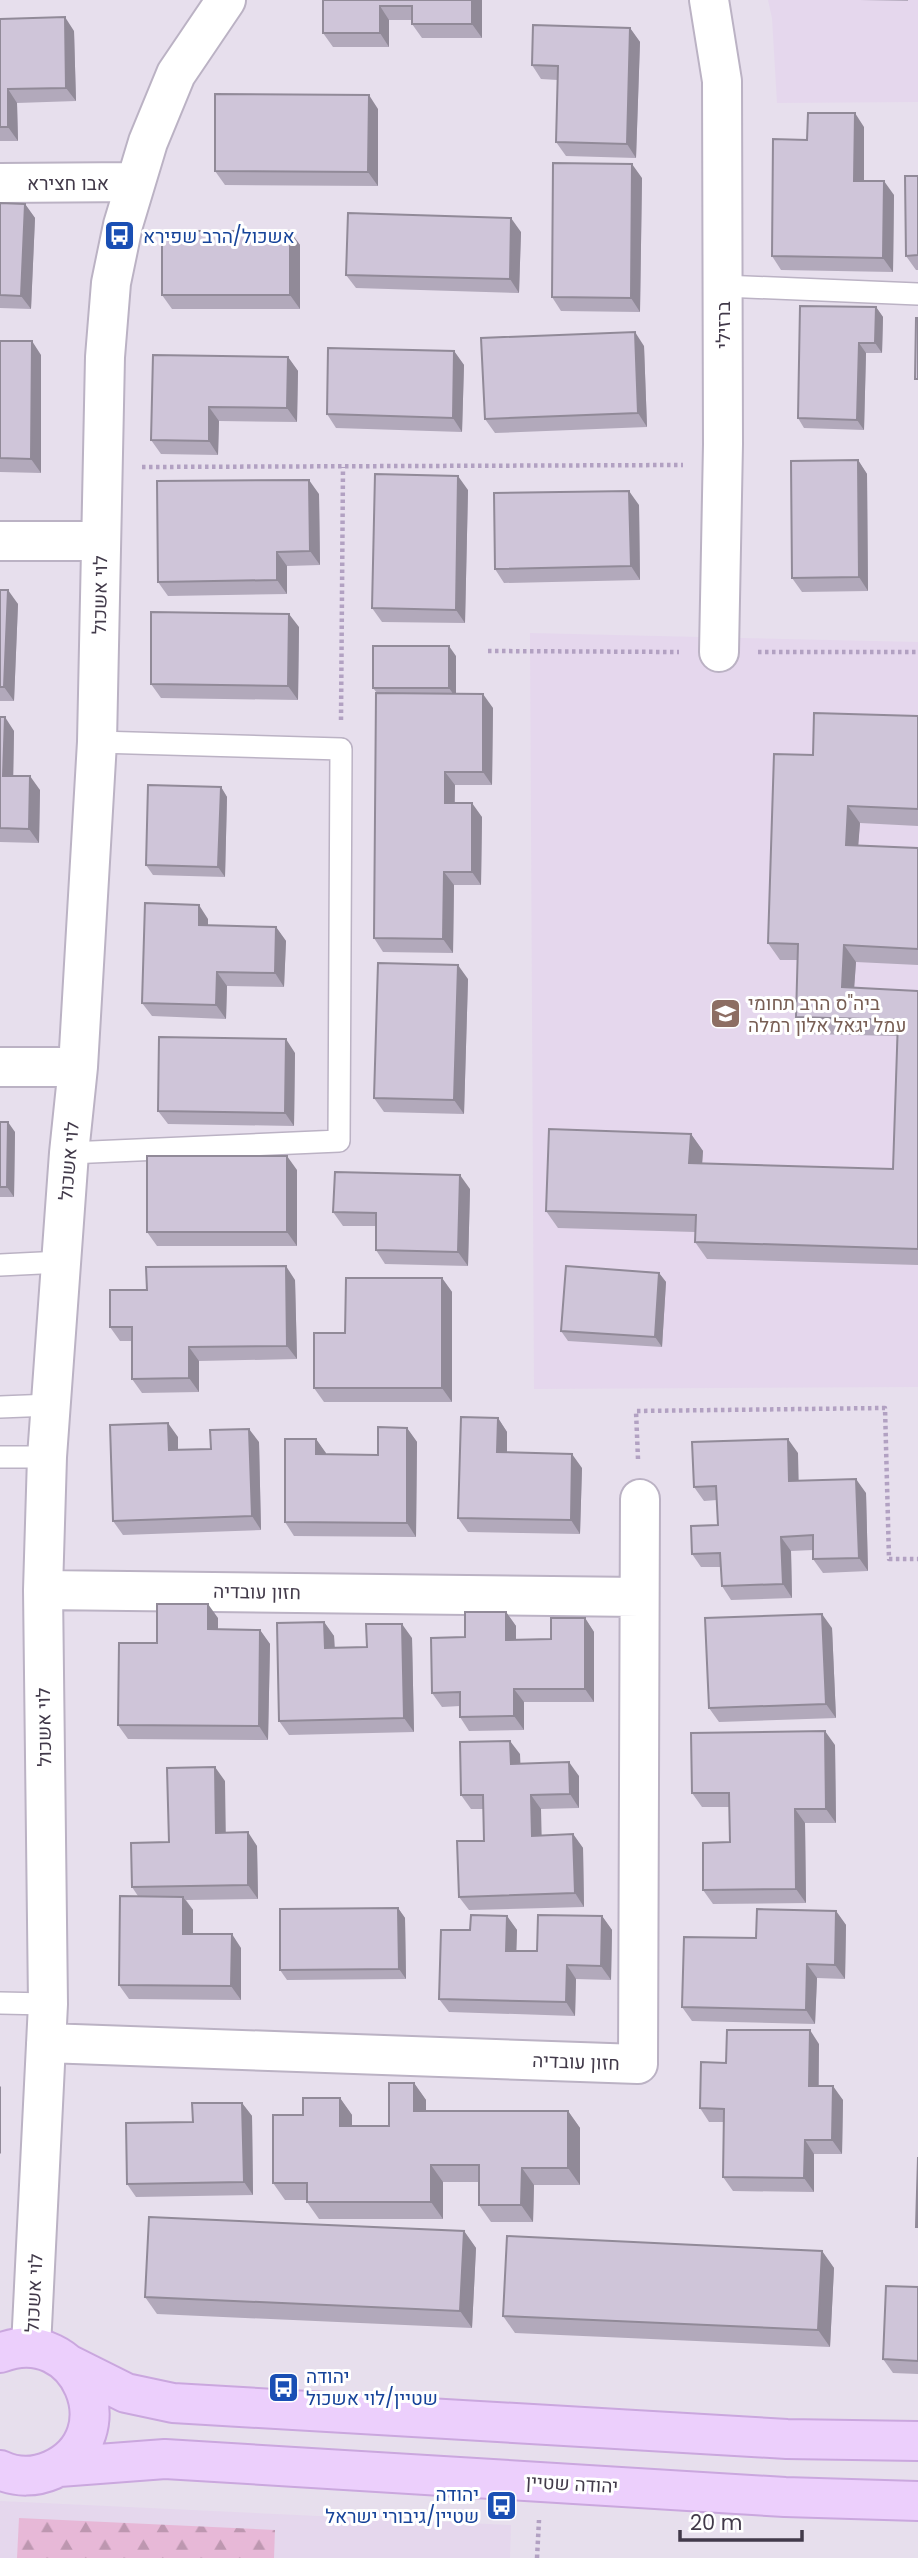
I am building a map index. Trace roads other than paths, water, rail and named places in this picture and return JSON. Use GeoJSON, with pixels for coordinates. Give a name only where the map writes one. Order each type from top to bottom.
{"type":"FeatureCollection","features":[{"type":"Feature","properties":{"kind":"main road"},"geometry":{"type":"LineString","coordinates":[[16,2350],[52,2353],[126,2393],[173,2403],[787,2439],[918,2441]]}},
{"type":"Feature","properties":{"kind":"main road"},"geometry":{"type":"LineString","coordinates":[[59,2467],[74,2454],[85,2438],[90,2418],[89,2399],[82,2381],[70,2365]]}},
{"type":"Feature","properties":{"kind":"main road","name":"יהודה שטיין"},"geometry":{"type":"LineString","coordinates":[[0,2470],[24,2476],[42,2474],[59,2467],[165,2459],[785,2497],[918,2501]]}},
{"type":"Feature","properties":{"kind":"street","name":"לוי אשכול"},"geometry":{"type":"LineString","coordinates":[[16,2350],[48,2004],[43,1590],[47,1457],[68,1153],[78,1067],[97,742],[105,357],[111,283],[123,225],[148,142],[176,74],[226,0]]}},
{"type":"Feature","properties":{"kind":"street","name":"ברזילי"},"geometry":{"type":"LineString","coordinates":[[709,0],[722,81],[719,652]]}},
{"type":"Feature","properties":{"kind":"street","name":"אבו חצירא"},"geometry":{"type":"LineString","coordinates":[[0,183],[136,183]]}},
{"type":"Feature","properties":{"kind":"street"},"geometry":{"type":"LineString","coordinates":[[0,541],[101,541]]}},
{"type":"Feature","properties":{"kind":"street"},"geometry":{"type":"LineString","coordinates":[[0,1067],[78,1067]]}},
{"type":"Feature","properties":{"kind":"street","name":"חזון עובדיה"},"geometry":{"type":"LineString","coordinates":[[46,2043],[638,2064],[640,1499]]}},
{"type":"Feature","properties":{"kind":"street","name":"חזון עובדיה"},"geometry":{"type":"LineString","coordinates":[[43,1590],[639,1597]]}},
{"type":"Feature","properties":{"kind":"lane"},"geometry":{"type":"LineString","coordinates":[[723,286],[918,293]]}},
{"type":"Feature","properties":{"kind":"lane"},"geometry":{"type":"LineString","coordinates":[[68,1153],[339,1141],[341,749],[97,742]]}},
{"type":"Feature","properties":{"kind":"lane"},"geometry":{"type":"LineString","coordinates":[[0,1265],[61,1262]]}},
{"type":"Feature","properties":{"kind":"lane"},"geometry":{"type":"LineString","coordinates":[[0,1407],[51,1405]]}},
{"type":"Feature","properties":{"kind":"lane"},"geometry":{"type":"LineString","coordinates":[[0,1457],[47,1457]]}},
{"type":"Feature","properties":{"kind":"lane"},"geometry":{"type":"LineString","coordinates":[[0,2004],[48,2004]]}},
{"type":"Feature","properties":{"kind":"place","name":"אשכול/הרב שפירא"},"geometry":{"type":"Point","coordinates":[120,236]}},
{"type":"Feature","properties":{"kind":"place","name":"ביה\"ס הרב תחומי עמל יגאל אלון רמלה"},"geometry":{"type":"Point","coordinates":[725,1014]}},
{"type":"Feature","properties":{"kind":"place","name":"יהודה שטיין/לוי אשכול"},"geometry":{"type":"Point","coordinates":[283,2387]}},
{"type":"Feature","properties":{"kind":"place","name":"יהודה שטיין/גיבורי ישראל"},"geometry":{"type":"Point","coordinates":[502,2505]}}]}
